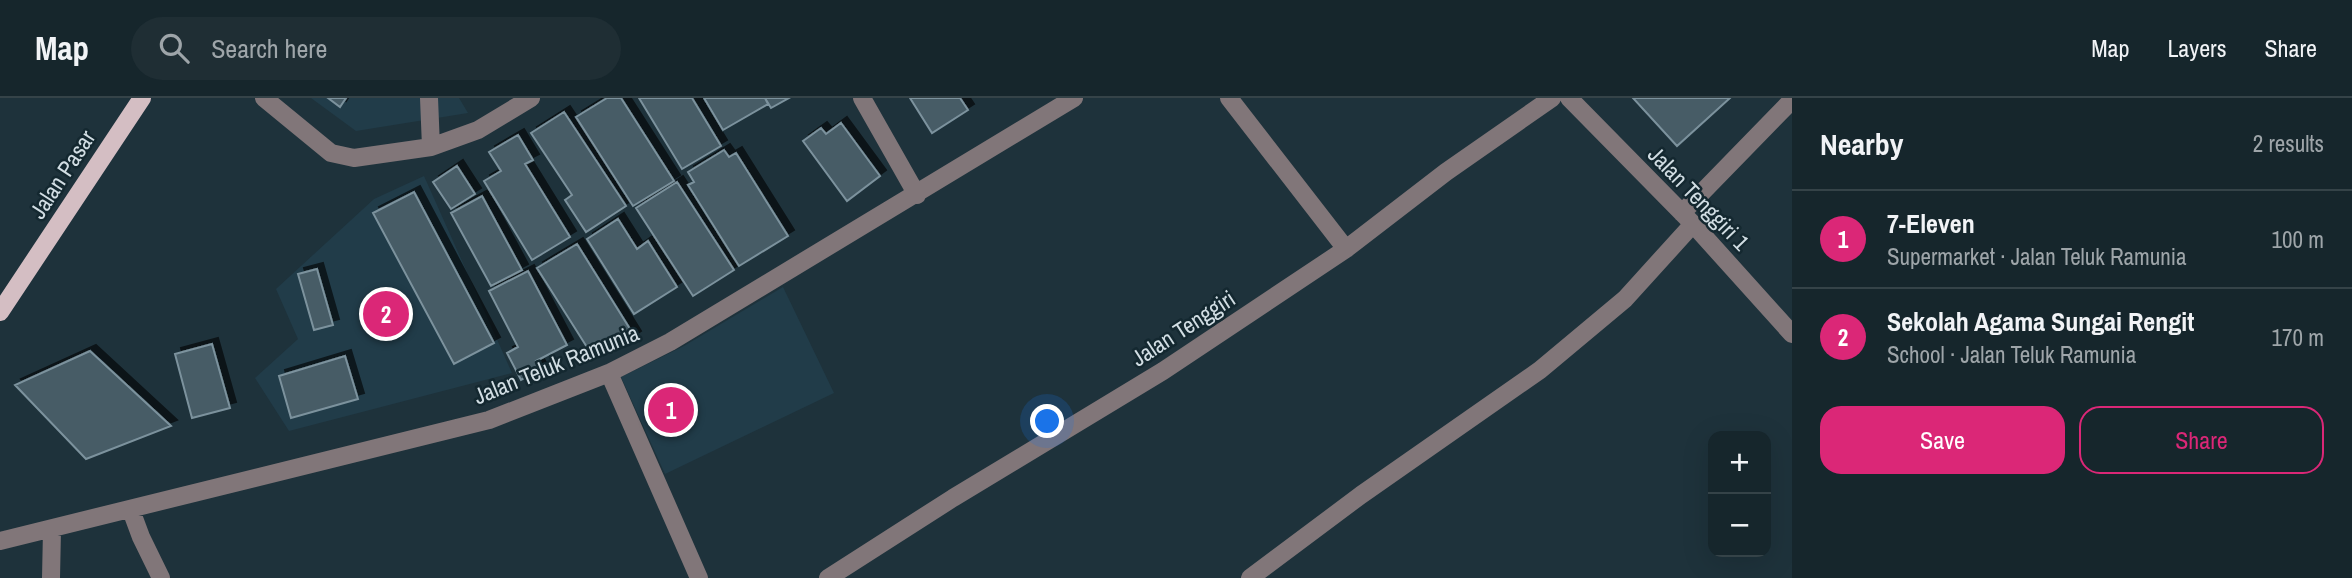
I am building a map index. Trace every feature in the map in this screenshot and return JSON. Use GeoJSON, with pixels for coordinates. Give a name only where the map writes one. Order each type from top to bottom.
{"type":"FeatureCollection","features":[{"type":"Feature","properties":{"kind":"main road","name":"Jalan Pasar"},"geometry":{"type":"LineString","coordinates":[[0,312],[142,98]]}},
{"type":"Feature","properties":{"kind":"street"},"geometry":{"type":"LineString","coordinates":[[264,98],[331,153],[354,158],[431,147],[478,130],[531,98]]}},
{"type":"Feature","properties":{"kind":"street"},"geometry":{"type":"LineString","coordinates":[[429,98],[431,147]]}},
{"type":"Feature","properties":{"kind":"street"},"geometry":{"type":"LineString","coordinates":[[862,98],[917,195]]}},
{"type":"Feature","properties":{"kind":"street","name":"Jalan Teluk Ramunia"},"geometry":{"type":"LineString","coordinates":[[0,541],[489,419],[609,373],[670,342],[1074,98]]}},
{"type":"Feature","properties":{"kind":"street"},"geometry":{"type":"LineString","coordinates":[[1229,98],[1346,249]]}},
{"type":"Feature","properties":{"kind":"street","name":"Jalan Tenggiri"},"geometry":{"type":"LineString","coordinates":[[828,578],[953,498],[1163,372],[1346,249],[1446,172],[1552,98]]}},
{"type":"Feature","properties":{"kind":"street","name":"Jalan Tenggiri 1"},"geometry":{"type":"LineString","coordinates":[[1569,98],[1687,218],[1792,334]]}},
{"type":"Feature","properties":{"kind":"street"},"geometry":{"type":"LineString","coordinates":[[1250,578],[1361,495],[1540,370],[1625,299],[1687,218],[1792,100]]}},
{"type":"Feature","properties":{"kind":"street"},"geometry":{"type":"LineString","coordinates":[[609,373],[699,578]]}},
{"type":"Feature","properties":{"kind":"street"},"geometry":{"type":"LineString","coordinates":[[131,510],[161,578]]}},
{"type":"Feature","properties":{"kind":"street"},"geometry":{"type":"LineString","coordinates":[[51,578],[52,530]]}},
{"type":"Feature","properties":{"kind":"shaded area"},"geometry":{"type":"Polygon","coordinates":[[[311,98],[459,98],[468,113],[356,131],[311,98]]]}},
{"type":"Feature","properties":{"kind":"shaded area"},"geometry":{"type":"Polygon","coordinates":[[[424,176],[512,373],[289,431],[255,378],[298,339],[276,289],[374,199],[424,176]]]}},
{"type":"Feature","properties":{"kind":"shaded area"},"geometry":{"type":"Polygon","coordinates":[[[783,287],[834,393],[665,474],[621,377],[684,346],[783,287]]]}},
{"type":"Feature","properties":{"kind":"building"},"geometry":{"type":"Polygon","coordinates":[[[328,98],[346,98],[340,107],[328,98]]]}},
{"type":"Feature","properties":{"kind":"building"},"geometry":{"type":"Polygon","coordinates":[[[607,98],[621,98],[674,181],[633,206],[576,117],[607,98]]]}},
{"type":"Feature","properties":{"kind":"building"},"geometry":{"type":"Polygon","coordinates":[[[639,98],[692,98],[721,146],[682,169],[639,98]]]}},
{"type":"Feature","properties":{"kind":"building"},"geometry":{"type":"Polygon","coordinates":[[[704,98],[765,98],[768,104],[723,130],[704,98]]]}},
{"type":"Feature","properties":{"kind":"building"},"geometry":{"type":"Polygon","coordinates":[[[765,98],[789,98],[771,108],[765,98]]]}},
{"type":"Feature","properties":{"kind":"building"},"geometry":{"type":"Polygon","coordinates":[[[910,98],[960,98],[968,110],[932,133],[910,98]]]}},
{"type":"Feature","properties":{"kind":"building"},"geometry":{"type":"Polygon","coordinates":[[[1633,98],[1730,98],[1677,146],[1633,98]]]}},
{"type":"Feature","properties":{"kind":"building"},"geometry":{"type":"Polygon","coordinates":[[[564,112],[626,206],[586,232],[565,200],[572,195],[531,133],[564,112]]]}},
{"type":"Feature","properties":{"kind":"building"},"geometry":{"type":"Polygon","coordinates":[[[841,123],[880,176],[847,201],[803,141],[821,128],[826,134],[841,123]]]}},
{"type":"Feature","properties":{"kind":"building"},"geometry":{"type":"Polygon","coordinates":[[[518,135],[533,160],[525,164],[570,237],[532,260],[484,181],[501,171],[489,152],[518,135]]]}},
{"type":"Feature","properties":{"kind":"building"},"geometry":{"type":"Polygon","coordinates":[[[724,150],[729,157],[736,153],[788,236],[739,266],[688,185],[694,182],[688,172],[724,150]]]}},
{"type":"Feature","properties":{"kind":"building"},"geometry":{"type":"Polygon","coordinates":[[[457,166],[475,194],[451,209],[433,182],[457,166]]]}},
{"type":"Feature","properties":{"kind":"building"},"geometry":{"type":"Polygon","coordinates":[[[677,182],[734,270],[693,296],[636,208],[677,182]]]}},
{"type":"Feature","properties":{"kind":"building"},"geometry":{"type":"Polygon","coordinates":[[[414,192],[494,343],[454,364],[373,213],[414,192]]]}},
{"type":"Feature","properties":{"kind":"building"},"geometry":{"type":"Polygon","coordinates":[[[482,196],[522,270],[491,286],[451,213],[482,196]]]}},
{"type":"Feature","properties":{"kind":"building"},"geometry":{"type":"Polygon","coordinates":[[[618,219],[637,249],[648,241],[677,287],[634,314],[587,239],[618,219]]]}},
{"type":"Feature","properties":{"kind":"building"},"geometry":{"type":"Polygon","coordinates":[[[577,244],[635,337],[614,351],[608,341],[590,352],[537,268],[577,244]]]}},
{"type":"Feature","properties":{"kind":"building"},"geometry":{"type":"Polygon","coordinates":[[[317,269],[333,325],[314,330],[298,274],[317,269]]]}},
{"type":"Feature","properties":{"kind":"building"},"geometry":{"type":"Polygon","coordinates":[[[528,271],[567,345],[536,361],[541,370],[521,380],[507,353],[518,347],[489,291],[528,271]]]}},
{"type":"Feature","properties":{"kind":"building"},"geometry":{"type":"Polygon","coordinates":[[[212,344],[230,408],[192,418],[175,354],[212,344]]]}},
{"type":"Feature","properties":{"kind":"building"},"geometry":{"type":"Polygon","coordinates":[[[90,351],[171,426],[86,459],[15,385],[90,351]]]}},
{"type":"Feature","properties":{"kind":"building"},"geometry":{"type":"Polygon","coordinates":[[[345,356],[358,399],[291,418],[279,376],[345,356]]]}},
{"type":"Feature","properties":{"kind":"place","name":"Sekolah Agama Sungai Rengit"},"geometry":{"type":"Point","coordinates":[386,314]}},
{"type":"Feature","properties":{"kind":"place","name":"7-Eleven"},"geometry":{"type":"Point","coordinates":[671,410]}}]}
